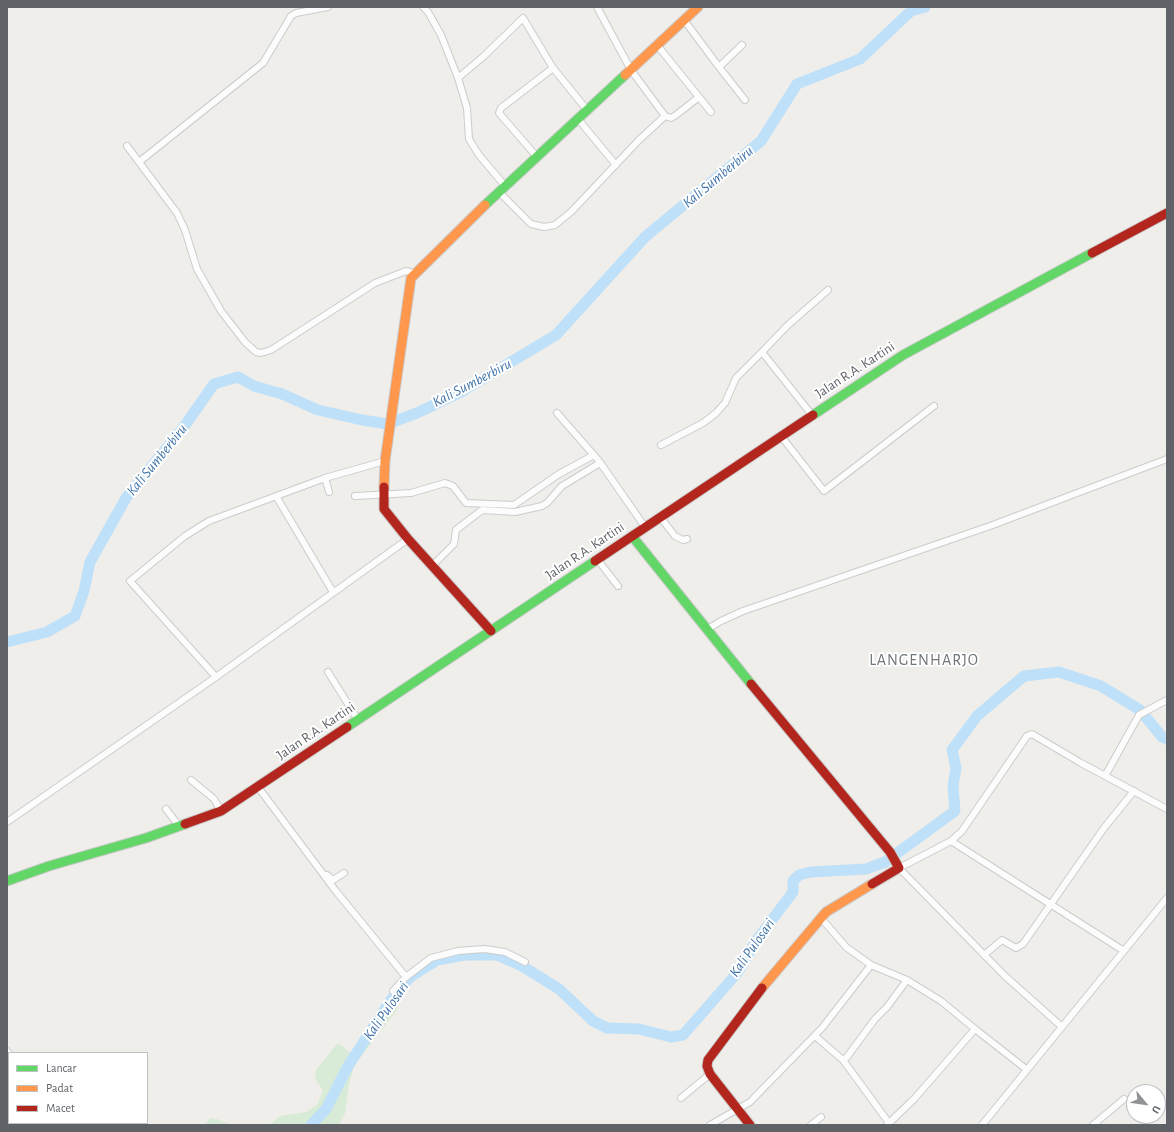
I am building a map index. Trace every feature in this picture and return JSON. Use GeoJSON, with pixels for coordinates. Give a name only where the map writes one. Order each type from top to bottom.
{"type":"FeatureCollection","features":[{"type":"Feature","properties":{"kind":"street"},"geometry":{"type":"LineString","coordinates":[[140,161],[263,63],[289,19],[294,14],[328,7]]}},
{"type":"Feature","properties":{"kind":"street"},"geometry":{"type":"LineString","coordinates":[[423,7],[428,12],[441,35],[458,78],[467,108],[469,139],[502,189],[531,224],[544,227],[552,226],[561,222],[665,116]]}},
{"type":"Feature","properties":{"kind":"street"},"geometry":{"type":"LineString","coordinates":[[597,7],[631,70],[665,116],[671,118],[699,97]]}},
{"type":"Feature","properties":{"kind":"street"},"geometry":{"type":"LineString","coordinates":[[491,631],[408,539],[384,509],[382,497],[385,461],[403,344],[411,278],[502,189],[698,7]]}},
{"type":"Feature","properties":{"kind":"street"},"geometry":{"type":"LineString","coordinates":[[458,78],[484,56],[523,18],[553,68],[587,110]]}},
{"type":"Feature","properties":{"kind":"street"},"geometry":{"type":"LineString","coordinates":[[684,20],[745,100]]}},
{"type":"Feature","properties":{"kind":"street"},"geometry":{"type":"LineString","coordinates":[[657,45],[711,112]]}},
{"type":"Feature","properties":{"kind":"street"},"geometry":{"type":"LineString","coordinates":[[719,67],[742,45]]}},
{"type":"Feature","properties":{"kind":"street"},"geometry":{"type":"LineString","coordinates":[[537,157],[499,113],[501,108],[553,68]]}},
{"type":"Feature","properties":{"kind":"street"},"geometry":{"type":"LineString","coordinates":[[578,119],[616,165]]}},
{"type":"Feature","properties":{"kind":"street"},"geometry":{"type":"LineString","coordinates":[[127,146],[140,161],[177,214],[185,230],[197,269],[221,311],[245,342],[256,352],[261,353],[271,350],[375,283],[406,272],[414,274]]}},
{"type":"Feature","properties":{"kind":"street","name":"Jalan R.A. Kartini"},"geometry":{"type":"LineString","coordinates":[[7,881],[49,866],[146,838],[221,810],[903,355],[1167,213]]}},
{"type":"Feature","properties":{"kind":"street"},"geometry":{"type":"LineString","coordinates":[[662,445],[703,423],[716,413],[725,403],[736,378],[793,320],[828,290]]}},
{"type":"Feature","properties":{"kind":"street"},"geometry":{"type":"LineString","coordinates":[[762,352],[812,415]]}},
{"type":"Feature","properties":{"kind":"street"},"geometry":{"type":"LineString","coordinates":[[781,436],[824,491],[934,406]]}},
{"type":"Feature","properties":{"kind":"street"},"geometry":{"type":"LineString","coordinates":[[557,413],[597,459],[645,527]]}},
{"type":"Feature","properties":{"kind":"street"},"geometry":{"type":"LineString","coordinates":[[355,496],[382,497],[411,493],[445,483],[453,486],[466,503],[514,505],[559,474],[597,459]]}},
{"type":"Feature","properties":{"kind":"street"},"geometry":{"type":"LineString","coordinates":[[432,566],[454,544],[456,530],[482,510],[515,512],[547,503],[562,486],[597,459]]}},
{"type":"Feature","properties":{"kind":"street"},"geometry":{"type":"LineString","coordinates":[[706,630],[743,611],[990,526],[1167,459]]}},
{"type":"Feature","properties":{"kind":"street"},"geometry":{"type":"LineString","coordinates":[[216,677],[130,581],[157,558],[198,527],[276,496],[325,479],[385,461]]}},
{"type":"Feature","properties":{"kind":"street"},"geometry":{"type":"LineString","coordinates":[[325,479],[329,492]]}},
{"type":"Feature","properties":{"kind":"street"},"geometry":{"type":"LineString","coordinates":[[276,496],[332,592]]}},
{"type":"Feature","properties":{"kind":"street"},"geometry":{"type":"LineString","coordinates":[[514,505],[515,512]]}},
{"type":"Feature","properties":{"kind":"street"},"geometry":{"type":"LineString","coordinates":[[660,517],[675,536],[682,540],[687,539]]}},
{"type":"Feature","properties":{"kind":"street"},"geometry":{"type":"LineString","coordinates":[[632,536],[706,630],[874,835],[893,856],[899,868],[984,955],[1061,1026]]}},
{"type":"Feature","properties":{"kind":"street"},"geometry":{"type":"LineString","coordinates":[[7,822],[216,677],[332,592],[408,539]]}},
{"type":"Feature","properties":{"kind":"street"},"geometry":{"type":"LineString","coordinates":[[597,559],[618,586]]}},
{"type":"Feature","properties":{"kind":"street"},"geometry":{"type":"LineString","coordinates":[[328,672],[358,720]]}},
{"type":"Feature","properties":{"kind":"street"},"geometry":{"type":"LineString","coordinates":[[1105,776],[1139,715],[1167,700]]}},
{"type":"Feature","properties":{"kind":"street"},"geometry":{"type":"LineString","coordinates":[[750,1125],[710,1074],[707,1066],[708,1060],[752,999],[821,918],[831,909],[899,868],[951,841],[962,831],[1029,735],[1036,735],[1105,776],[1167,810]]}},
{"type":"Feature","properties":{"kind":"street"},"geometry":{"type":"LineString","coordinates":[[191,780],[214,799],[221,810]]}},
{"type":"Feature","properties":{"kind":"street"},"geometry":{"type":"LineString","coordinates":[[259,786],[330,879],[333,880],[344,873]]}},
{"type":"Feature","properties":{"kind":"street"},"geometry":{"type":"LineString","coordinates":[[259,786],[336,890],[406,977]]}},
{"type":"Feature","properties":{"kind":"street"},"geometry":{"type":"LineString","coordinates":[[984,955],[1002,940],[1016,948],[1020,947],[1104,828],[1134,792]]}},
{"type":"Feature","properties":{"kind":"street"},"geometry":{"type":"LineString","coordinates":[[166,809],[179,826]]}},
{"type":"Feature","properties":{"kind":"street"},"geometry":{"type":"LineString","coordinates":[[951,841],[1124,951]]}},
{"type":"Feature","properties":{"kind":"street"},"geometry":{"type":"LineString","coordinates":[[982,1125],[1061,1026],[1167,898]]}},
{"type":"Feature","properties":{"kind":"street"},"geometry":{"type":"LineString","coordinates":[[821,918],[846,946],[871,965],[906,980],[941,1000],[1026,1069]]}},
{"type":"Feature","properties":{"kind":"street"},"geometry":{"type":"LineString","coordinates":[[393,991],[406,977],[430,958],[458,951],[484,949],[505,952],[525,962]]}},
{"type":"Feature","properties":{"kind":"street"},"geometry":{"type":"LineString","coordinates":[[710,1125],[739,1110],[750,1102],[815,1036],[871,965]]}},
{"type":"Feature","properties":{"kind":"street"},"geometry":{"type":"LineString","coordinates":[[843,1060],[847,1057],[875,1019],[887,1007],[906,980]]}},
{"type":"Feature","properties":{"kind":"street"},"geometry":{"type":"LineString","coordinates":[[815,1036],[843,1060],[888,1124],[915,1098],[975,1029]]}},
{"type":"Feature","properties":{"kind":"street"},"geometry":{"type":"LineString","coordinates":[[681,1098],[710,1074]]}},
{"type":"Feature","properties":{"kind":"street"},"geometry":{"type":"LineString","coordinates":[[1093,1125],[1124,1099]]}},
{"type":"Feature","properties":{"kind":"street"},"geometry":{"type":"LineString","coordinates":[[811,1125],[821,1117]]}},
{"type":"Feature","properties":{"kind":"green space"},"geometry":{"type":"Polygon","coordinates":[[[391,1000],[398,1005],[397,1010],[355,1064],[349,1084],[345,1113],[339,1125],[269,1125],[280,1116],[306,1112],[317,1105],[323,1091],[315,1078],[316,1070],[337,1044],[341,1045],[349,1052],[356,1052],[391,1000]]]}},
{"type":"Feature","properties":{"kind":"green space"},"geometry":{"type":"Polygon","coordinates":[[[210,1118],[217,1119],[231,1125],[205,1125],[210,1118]]]}},
{"type":"Feature","properties":{"kind":"waterway","name":"Kali Sumberbiru"},"geometry":{"type":"LineString","coordinates":[[7,642],[47,632],[75,616],[84,591],[90,562],[126,498],[183,428],[214,384],[238,377],[254,386],[282,394],[318,410],[387,424],[417,413],[459,393],[556,335],[645,237],[761,141],[797,84],[860,59],[911,11],[925,7]]}},
{"type":"Feature","properties":{"kind":"waterway","name":"Kali Pulosari"},"geometry":{"type":"LineString","coordinates":[[311,1125],[326,1109],[348,1066],[391,1000],[410,977],[437,960],[465,955],[497,955],[522,966],[559,989],[593,1021],[607,1028],[639,1029],[671,1037],[683,1035],[738,972],[756,941],[793,892],[793,881],[799,875],[811,872],[866,869],[885,862],[955,811],[953,786],[956,768],[952,750],[977,716],[1024,676],[1059,672],[1101,686],[1140,710],[1162,737],[1167,739]]}},
{"type":"Feature","properties":{"kind":"traffic: fast"},"geometry":{"type":"LineString","coordinates":[[485,205],[625,75]]}},
{"type":"Feature","properties":{"kind":"traffic: fast"},"geometry":{"type":"LineString","coordinates":[[813,415],[903,355],[1092,253]]}},
{"type":"Feature","properties":{"kind":"traffic: fast"},"geometry":{"type":"LineString","coordinates":[[632,536],[751,684]]}},
{"type":"Feature","properties":{"kind":"traffic: fast"},"geometry":{"type":"LineString","coordinates":[[347,727],[595,561]]}},
{"type":"Feature","properties":{"kind":"traffic: fast"},"geometry":{"type":"LineString","coordinates":[[7,881],[49,866],[146,838],[185,824]]}},
{"type":"Feature","properties":{"kind":"traffic: slow"},"geometry":{"type":"LineString","coordinates":[[625,75],[698,7]]}},
{"type":"Feature","properties":{"kind":"traffic: slow"},"geometry":{"type":"LineString","coordinates":[[384,487],[385,461],[411,278],[485,205]]}},
{"type":"Feature","properties":{"kind":"traffic: slow"},"geometry":{"type":"LineString","coordinates":[[762,988],[826,912],[872,884]]}},
{"type":"Feature","properties":{"kind":"traffic: jam"},"geometry":{"type":"LineString","coordinates":[[1092,253],[1167,213]]}},
{"type":"Feature","properties":{"kind":"traffic: jam"},"geometry":{"type":"LineString","coordinates":[[595,561],[813,415]]}},
{"type":"Feature","properties":{"kind":"traffic: jam"},"geometry":{"type":"LineString","coordinates":[[384,487],[384,509],[408,539],[491,631]]}},
{"type":"Feature","properties":{"kind":"traffic: jam"},"geometry":{"type":"LineString","coordinates":[[751,684],[890,852],[899,868],[872,884]]}},
{"type":"Feature","properties":{"kind":"traffic: jam"},"geometry":{"type":"LineString","coordinates":[[185,824],[221,811],[347,727]]}},
{"type":"Feature","properties":{"kind":"traffic: jam"},"geometry":{"type":"LineString","coordinates":[[750,1125],[710,1074],[707,1066],[708,1060],[762,988]]}},
{"type":"Feature","properties":{"kind":"district","name":"LANGENHARJO"},"geometry":{"type":"Point","coordinates":[924,660]}}]}
